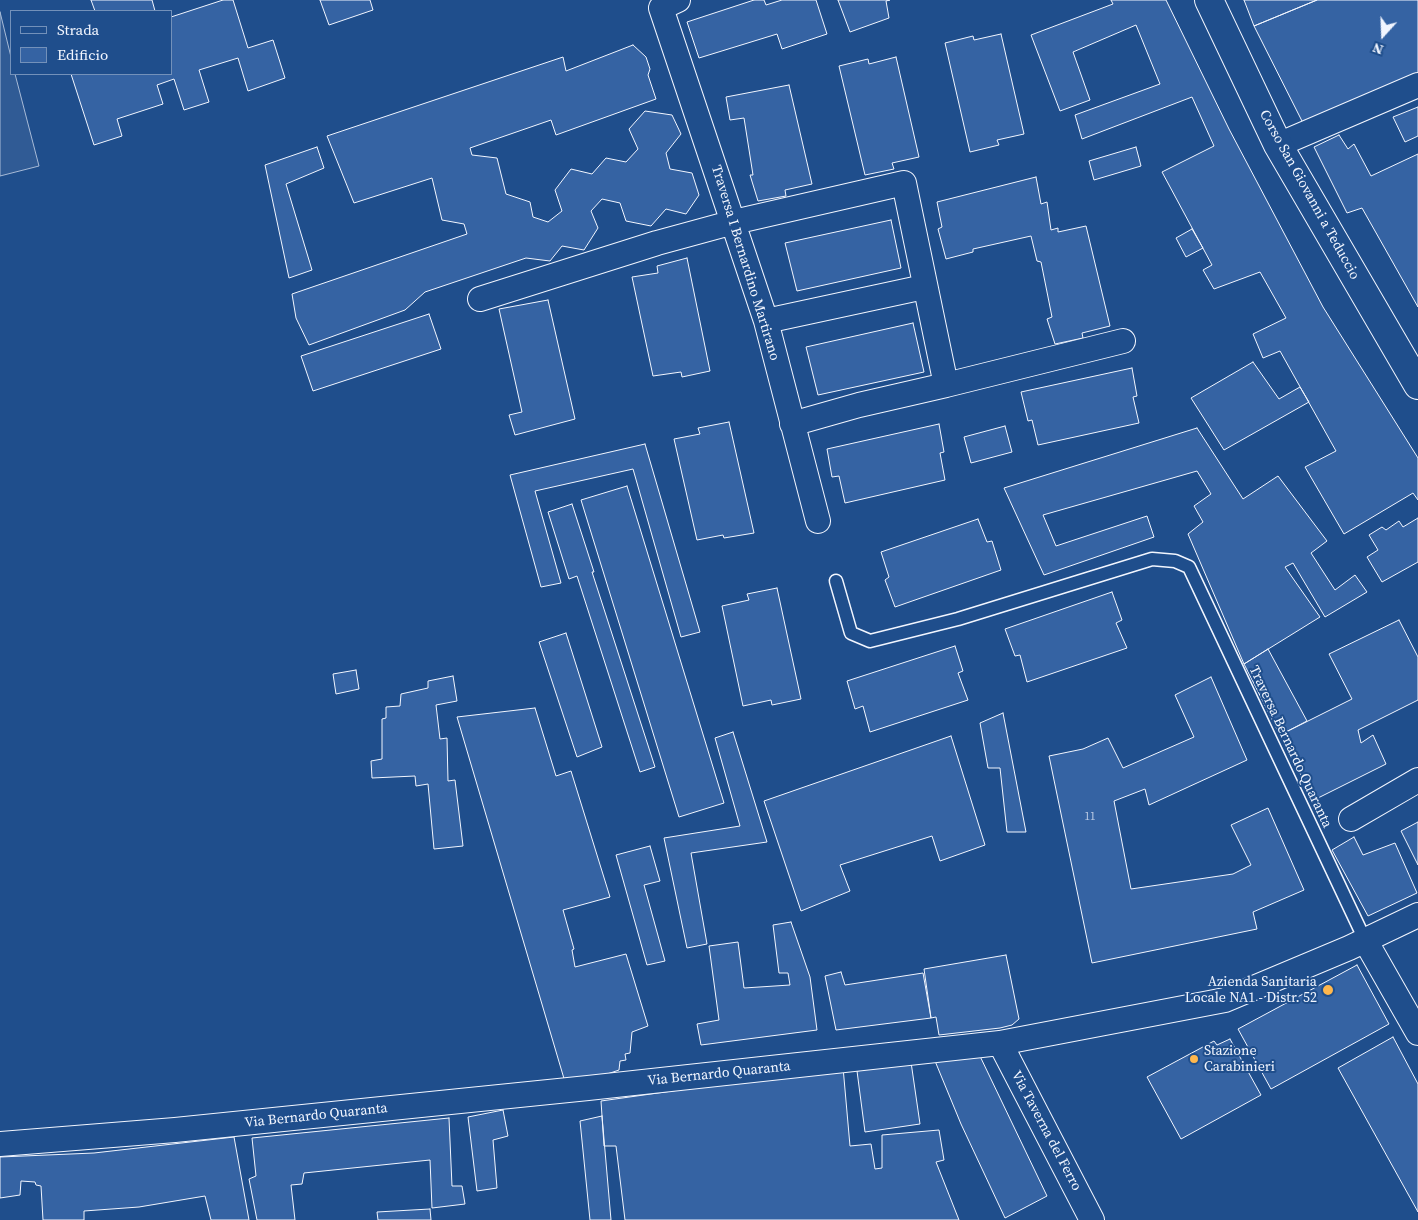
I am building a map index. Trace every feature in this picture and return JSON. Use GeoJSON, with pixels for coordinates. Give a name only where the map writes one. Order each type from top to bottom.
{"type":"FeatureCollection","features":[{"type":"Feature","properties":{"kind":"main road","name":"Corso San Giovanni a Teduccio"},"geometry":{"type":"LineString","coordinates":[[1210,0],[1278,145],[1418,385]]}},
{"type":"Feature","properties":{"kind":"street","name":"Traversa I Bernardino Martirano"},"geometry":{"type":"LineString","coordinates":[[669,4],[734,222],[766,321],[818,521]]}},
{"type":"Feature","properties":{"kind":"street"},"geometry":{"type":"LineString","coordinates":[[1278,145],[1418,85]]}},
{"type":"Feature","properties":{"kind":"street"},"geometry":{"type":"LineString","coordinates":[[480,300],[656,242],[904,183],[924,287],[946,385]]}},
{"type":"Feature","properties":{"kind":"street"},"geometry":{"type":"LineString","coordinates":[[766,321],[924,287]]}},
{"type":"Feature","properties":{"kind":"street"},"geometry":{"type":"LineString","coordinates":[[792,424],[859,405],[1123,341]]}},
{"type":"Feature","properties":{"kind":"street"},"geometry":{"type":"LineString","coordinates":[[1351,819],[1418,780]]}},
{"type":"Feature","properties":{"kind":"street","name":"Via Bernardo Quaranta"},"geometry":{"type":"LineString","coordinates":[[0,1144],[224,1126],[1000,1042],[1225,1000],[1366,940],[1418,915]]}},
{"type":"Feature","properties":{"kind":"street"},"geometry":{"type":"LineString","coordinates":[[1366,940],[1418,1033]]}},
{"type":"Feature","properties":{"kind":"street","name":"Via Taverna del Ferro"},"geometry":{"type":"LineString","coordinates":[[1000,1042],[1092,1220]]}},
{"type":"Feature","properties":{"kind":"lane","name":"Traversa Bernardo Quaranta"},"geometry":{"type":"LineString","coordinates":[[836,581],[851,633],[870,642],[958,619],[1152,559],[1175,561],[1188,567],[1366,940]]}},
{"type":"Feature","properties":{"kind":"shaded area"},"geometry":{"type":"Polygon","coordinates":[[[0,12],[10,53],[10,75],[15,75],[39,166],[0,176],[0,12]]]}},
{"type":"Feature","properties":{"kind":"building"},"geometry":{"type":"Polygon","coordinates":[[[91,0],[152,0],[155,10],[95,10],[91,0]]]}},
{"type":"Feature","properties":{"kind":"building"},"geometry":{"type":"Polygon","coordinates":[[[223,0],[233,0],[248,48],[273,40],[285,78],[248,91],[238,58],[199,70],[209,102],[184,110],[174,79],[157,85],[163,104],[117,119],[122,136],[94,145],[71,75],[172,75],[172,17],[223,0]]]}},
{"type":"Feature","properties":{"kind":"building"},"geometry":{"type":"Polygon","coordinates":[[[320,0],[370,0],[373,10],[329,25],[320,0]]]}},
{"type":"Feature","properties":{"kind":"building"},"geometry":{"type":"Polygon","coordinates":[[[754,0],[764,0],[766,5],[782,0],[816,0],[827,34],[782,49],[777,34],[699,58],[687,22],[754,0]]]}},
{"type":"Feature","properties":{"kind":"building"},"geometry":{"type":"Polygon","coordinates":[[[838,0],[890,0],[886,1],[889,18],[850,32],[838,0]]]}},
{"type":"Feature","properties":{"kind":"building"},"geometry":{"type":"Polygon","coordinates":[[[1111,0],[1166,0],[1229,129],[1323,307],[1418,458],[1418,500],[1413,493],[1344,534],[1305,467],[1336,451],[1280,351],[1263,358],[1253,334],[1286,318],[1260,272],[1214,289],[1203,270],[1212,265],[1162,172],[1214,146],[1192,97],[1082,139],[1075,115],[1160,84],[1136,25],[1073,52],[1090,100],[1060,111],[1031,35],[1113,4],[1111,0]]]}},
{"type":"Feature","properties":{"kind":"building"},"geometry":{"type":"Polygon","coordinates":[[[1244,0],[1317,0],[1254,26],[1244,0]]]}},
{"type":"Feature","properties":{"kind":"building"},"geometry":{"type":"Polygon","coordinates":[[[1317,0],[1418,0],[1418,76],[1304,125],[1254,26],[1317,0]]]}},
{"type":"Feature","properties":{"kind":"building"},"geometry":{"type":"Polygon","coordinates":[[[1001,34],[1024,134],[997,140],[999,145],[970,152],[945,43],[973,36],[974,40],[1001,34]]]}},
{"type":"Feature","properties":{"kind":"building"},"geometry":{"type":"Polygon","coordinates":[[[633,45],[646,57],[650,69],[648,75],[656,99],[556,135],[551,120],[470,148],[472,155],[497,158],[506,194],[530,202],[533,217],[548,222],[562,211],[555,190],[571,169],[592,174],[606,158],[626,162],[638,149],[629,129],[645,111],[672,115],[681,134],[666,153],[670,169],[692,173],[699,195],[686,214],[666,209],[651,226],[626,221],[620,203],[602,199],[591,211],[598,228],[584,250],[562,246],[550,261],[526,258],[425,292],[405,310],[309,345],[296,318],[292,294],[467,234],[464,224],[442,220],[432,178],[354,203],[327,136],[563,57],[566,71],[633,45]]]}},
{"type":"Feature","properties":{"kind":"building"},"geometry":{"type":"Polygon","coordinates":[[[896,57],[919,157],[892,163],[894,169],[865,175],[839,66],[868,59],[869,64],[896,57]]]}},
{"type":"Feature","properties":{"kind":"building"},"geometry":{"type":"Polygon","coordinates":[[[789,85],[812,184],[785,190],[786,196],[758,201],[750,175],[753,175],[744,118],[730,120],[726,97],[789,85]]]}},
{"type":"Feature","properties":{"kind":"building"},"geometry":{"type":"Polygon","coordinates":[[[1418,107],[1418,136],[1405,142],[1393,117],[1418,107]]]}},
{"type":"Feature","properties":{"kind":"building"},"geometry":{"type":"Polygon","coordinates":[[[1339,135],[1348,149],[1354,144],[1371,176],[1418,154],[1418,307],[1362,208],[1347,213],[1314,147],[1339,135]]]}},
{"type":"Feature","properties":{"kind":"building"},"geometry":{"type":"Polygon","coordinates":[[[317,147],[324,168],[286,184],[312,270],[289,278],[265,165],[317,147]]]}},
{"type":"Feature","properties":{"kind":"building"},"geometry":{"type":"Polygon","coordinates":[[[1136,147],[1141,166],[1094,180],[1089,161],[1136,147]]]}},
{"type":"Feature","properties":{"kind":"building"},"geometry":{"type":"Polygon","coordinates":[[[1036,177],[1041,204],[1047,202],[1051,230],[1058,228],[1058,232],[1086,226],[1110,326],[1082,333],[1083,338],[1055,344],[1047,319],[1052,317],[1041,262],[1037,261],[1031,236],[973,249],[973,252],[946,259],[938,229],[942,227],[937,202],[1036,177]]]}},
{"type":"Feature","properties":{"kind":"building"},"geometry":{"type":"Polygon","coordinates":[[[891,220],[901,268],[797,291],[785,243],[891,220]]]}},
{"type":"Feature","properties":{"kind":"building"},"geometry":{"type":"Polygon","coordinates":[[[1192,229],[1203,248],[1186,257],[1176,238],[1192,229]]]}},
{"type":"Feature","properties":{"kind":"building"},"geometry":{"type":"Polygon","coordinates":[[[687,258],[710,371],[682,377],[681,372],[653,376],[632,277],[658,273],[657,266],[687,258]]]}},
{"type":"Feature","properties":{"kind":"building"},"geometry":{"type":"Polygon","coordinates":[[[548,300],[575,419],[515,435],[509,415],[522,412],[499,309],[548,300]]]}},
{"type":"Feature","properties":{"kind":"building"},"geometry":{"type":"Polygon","coordinates":[[[429,314],[441,349],[313,391],[301,356],[429,314]]]}},
{"type":"Feature","properties":{"kind":"building"},"geometry":{"type":"Polygon","coordinates":[[[913,323],[924,372],[818,395],[806,347],[913,323]]]}},
{"type":"Feature","properties":{"kind":"building"},"geometry":{"type":"Polygon","coordinates":[[[1253,362],[1279,399],[1300,387],[1309,402],[1224,450],[1191,398],[1253,362]]]}},
{"type":"Feature","properties":{"kind":"building"},"geometry":{"type":"Polygon","coordinates":[[[1132,368],[1137,396],[1133,397],[1139,423],[1038,445],[1032,420],[1028,421],[1021,392],[1132,368]]]}},
{"type":"Feature","properties":{"kind":"building"},"geometry":{"type":"Polygon","coordinates":[[[729,422],[754,533],[724,538],[723,535],[697,540],[674,439],[700,434],[698,428],[729,422]]]}},
{"type":"Feature","properties":{"kind":"building"},"geometry":{"type":"Polygon","coordinates":[[[939,424],[944,452],[940,453],[945,480],[845,503],[839,476],[832,477],[827,449],[939,424]]]}},
{"type":"Feature","properties":{"kind":"building"},"geometry":{"type":"Polygon","coordinates":[[[1005,426],[1012,452],[971,463],[964,437],[1005,426]]]}},
{"type":"Feature","properties":{"kind":"building"},"geometry":{"type":"Polygon","coordinates":[[[1197,428],[1243,499],[1278,476],[1327,541],[1311,553],[1335,590],[1355,575],[1367,592],[1325,617],[1293,563],[1285,567],[1320,617],[1244,664],[1188,534],[1203,522],[1194,506],[1211,494],[1197,471],[1043,515],[1056,546],[1147,516],[1154,537],[1044,575],[1004,488],[1197,428]]]}},
{"type":"Feature","properties":{"kind":"building"},"geometry":{"type":"Polygon","coordinates":[[[645,444],[700,632],[681,637],[633,469],[535,491],[561,583],[541,587],[510,475],[645,444]]]}},
{"type":"Feature","properties":{"kind":"building"},"geometry":{"type":"Polygon","coordinates":[[[627,486],[724,803],[679,817],[581,500],[627,486]]]}},
{"type":"Feature","properties":{"kind":"building"},"geometry":{"type":"Polygon","coordinates":[[[572,504],[655,767],[640,772],[577,576],[569,579],[548,512],[572,504]]]}},
{"type":"Feature","properties":{"kind":"building"},"geometry":{"type":"Polygon","coordinates":[[[1418,518],[1418,562],[1382,582],[1367,557],[1378,550],[1369,535],[1382,527],[1386,530],[1399,521],[1403,527],[1418,518]]]}},
{"type":"Feature","properties":{"kind":"building"},"geometry":{"type":"Polygon","coordinates":[[[978,519],[987,542],[992,541],[1001,570],[895,607],[885,580],[889,577],[881,552],[978,519]]]}},
{"type":"Feature","properties":{"kind":"building"},"geometry":{"type":"Polygon","coordinates":[[[777,588],[801,699],[772,705],[771,700],[743,706],[722,606],[749,600],[747,594],[777,588]]]}},
{"type":"Feature","properties":{"kind":"building"},"geometry":{"type":"Polygon","coordinates":[[[1112,592],[1122,620],[1116,623],[1127,648],[1027,682],[1020,655],[1015,656],[1005,629],[1112,592]]]}},
{"type":"Feature","properties":{"kind":"building"},"geometry":{"type":"Polygon","coordinates":[[[1399,620],[1418,657],[1418,700],[1358,730],[1361,743],[1373,735],[1386,764],[1314,800],[1280,735],[1352,699],[1329,654],[1399,620]]]}},
{"type":"Feature","properties":{"kind":"building"},"geometry":{"type":"Polygon","coordinates":[[[566,633],[602,747],[577,757],[539,642],[566,633]]]}},
{"type":"Feature","properties":{"kind":"building"},"geometry":{"type":"Polygon","coordinates":[[[955,646],[963,671],[958,673],[968,700],[870,732],[863,706],[855,709],[847,681],[955,646]]]}},
{"type":"Feature","properties":{"kind":"building"},"geometry":{"type":"Polygon","coordinates":[[[1268,649],[1307,721],[1280,735],[1244,664],[1268,649]]]}},
{"type":"Feature","properties":{"kind":"building"},"geometry":{"type":"Polygon","coordinates":[[[356,670],[359,689],[336,694],[333,674],[356,670]]]}},
{"type":"Feature","properties":{"kind":"building"},"geometry":{"type":"Polygon","coordinates":[[[453,676],[457,701],[436,705],[440,739],[447,738],[448,781],[455,780],[463,846],[434,849],[428,784],[416,786],[415,776],[372,778],[371,761],[382,759],[382,719],[386,718],[386,707],[400,706],[401,694],[428,688],[428,681],[453,676]]]}},
{"type":"Feature","properties":{"kind":"building"},"geometry":{"type":"Polygon","coordinates":[[[1211,677],[1247,760],[1149,805],[1145,789],[1114,801],[1131,889],[1233,874],[1251,865],[1231,825],[1268,808],[1304,890],[1253,912],[1257,929],[1092,963],[1049,756],[1083,749],[1108,738],[1123,768],[1194,737],[1175,695],[1211,677]]]}},
{"type":"Feature","properties":{"kind":"building"},"geometry":{"type":"Polygon","coordinates":[[[535,708],[556,776],[571,771],[610,897],[563,910],[574,949],[572,950],[575,967],[626,954],[648,1026],[632,1032],[630,1053],[625,1054],[626,1060],[620,1061],[619,1070],[590,1080],[565,1082],[457,717],[535,708]]]}},
{"type":"Feature","properties":{"kind":"building"},"geometry":{"type":"Polygon","coordinates":[[[1003,713],[1026,832],[1007,832],[1000,768],[988,768],[980,723],[1003,713]]]}},
{"type":"Feature","properties":{"kind":"building"},"geometry":{"type":"Polygon","coordinates":[[[733,732],[767,842],[691,853],[707,944],[687,948],[664,838],[740,826],[715,738],[733,732]]]}},
{"type":"Feature","properties":{"kind":"building"},"geometry":{"type":"Polygon","coordinates":[[[951,736],[985,845],[940,861],[932,836],[840,865],[850,891],[801,911],[764,801],[951,736]]]}},
{"type":"Feature","properties":{"kind":"building"},"geometry":{"type":"Polygon","coordinates":[[[1418,822],[1418,865],[1401,831],[1418,822]]]}},
{"type":"Feature","properties":{"kind":"building"},"geometry":{"type":"Polygon","coordinates":[[[1354,837],[1363,855],[1395,843],[1417,893],[1368,916],[1332,850],[1354,837]]]}},
{"type":"Feature","properties":{"kind":"building"},"geometry":{"type":"Polygon","coordinates":[[[650,846],[660,881],[644,885],[665,961],[647,965],[616,855],[650,846]]]}},
{"type":"Feature","properties":{"kind":"building"},"geometry":{"type":"Polygon","coordinates":[[[791,922],[810,977],[817,1030],[701,1045],[697,1024],[719,1020],[709,946],[738,942],[744,988],[790,985],[788,973],[779,973],[773,925],[791,922]]]}},
{"type":"Feature","properties":{"kind":"building"},"geometry":{"type":"Polygon","coordinates":[[[1006,955],[1019,1019],[1012,1025],[1000,1028],[939,1035],[936,1017],[931,1018],[924,969],[1006,955]]]}},
{"type":"Feature","properties":{"kind":"building"},"geometry":{"type":"Polygon","coordinates":[[[1357,965],[1389,1024],[1271,1089],[1238,1029],[1357,965]]]}},
{"type":"Feature","properties":{"kind":"building"},"geometry":{"type":"Polygon","coordinates":[[[841,972],[845,985],[923,973],[931,1018],[836,1030],[825,976],[841,972]]]}},
{"type":"Feature","properties":{"kind":"building"},"geometry":{"type":"Polygon","coordinates":[[[1393,1037],[1418,1084],[1418,1212],[1338,1068],[1393,1037]]]}},
{"type":"Feature","properties":{"kind":"building"},"geometry":{"type":"Polygon","coordinates":[[[1230,1039],[1261,1095],[1181,1139],[1147,1077],[1214,1041],[1217,1045],[1230,1039]]]}},
{"type":"Feature","properties":{"kind":"building"},"geometry":{"type":"Polygon","coordinates":[[[978,1052],[1047,1196],[1005,1218],[961,1124],[935,1061],[978,1052]]]}},
{"type":"Feature","properties":{"kind":"building"},"geometry":{"type":"Polygon","coordinates":[[[911,1062],[920,1124],[865,1132],[857,1071],[911,1062]]]}},
{"type":"Feature","properties":{"kind":"building"},"geometry":{"type":"Polygon","coordinates":[[[843,1067],[850,1146],[871,1144],[875,1169],[882,1168],[882,1135],[939,1130],[944,1160],[936,1162],[959,1220],[625,1220],[616,1146],[604,1146],[601,1101],[843,1067]]]}},
{"type":"Feature","properties":{"kind":"building"},"geometry":{"type":"Polygon","coordinates":[[[503,1110],[508,1136],[493,1140],[497,1188],[477,1191],[468,1117],[503,1110]]]}},
{"type":"Feature","properties":{"kind":"building"},"geometry":{"type":"Polygon","coordinates":[[[602,1116],[611,1220],[590,1220],[580,1121],[602,1116]]]}},
{"type":"Feature","properties":{"kind":"building"},"geometry":{"type":"Polygon","coordinates":[[[449,1118],[452,1186],[462,1186],[465,1204],[432,1208],[430,1160],[304,1173],[302,1184],[291,1185],[295,1220],[257,1220],[249,1179],[256,1176],[252,1138],[449,1118]]]}},
{"type":"Feature","properties":{"kind":"building"},"geometry":{"type":"Polygon","coordinates":[[[234,1137],[249,1220],[211,1220],[205,1196],[139,1207],[84,1211],[84,1220],[43,1220],[41,1186],[36,1185],[35,1182],[21,1181],[20,1195],[0,1198],[0,1157],[94,1153],[234,1137]]]}},
{"type":"Feature","properties":{"kind":"building"},"geometry":{"type":"Polygon","coordinates":[[[430,1209],[431,1220],[378,1220],[377,1212],[430,1209]]]}},
{"type":"Feature","properties":{"kind":"place","name":"Azienda Sanitaria Locale NA1 - Distr. 52"},"geometry":{"type":"Point","coordinates":[1328,990]}},
{"type":"Feature","properties":{"kind":"place","name":"Stazione Carabinieri"},"geometry":{"type":"Point","coordinates":[1194,1059]}}]}
